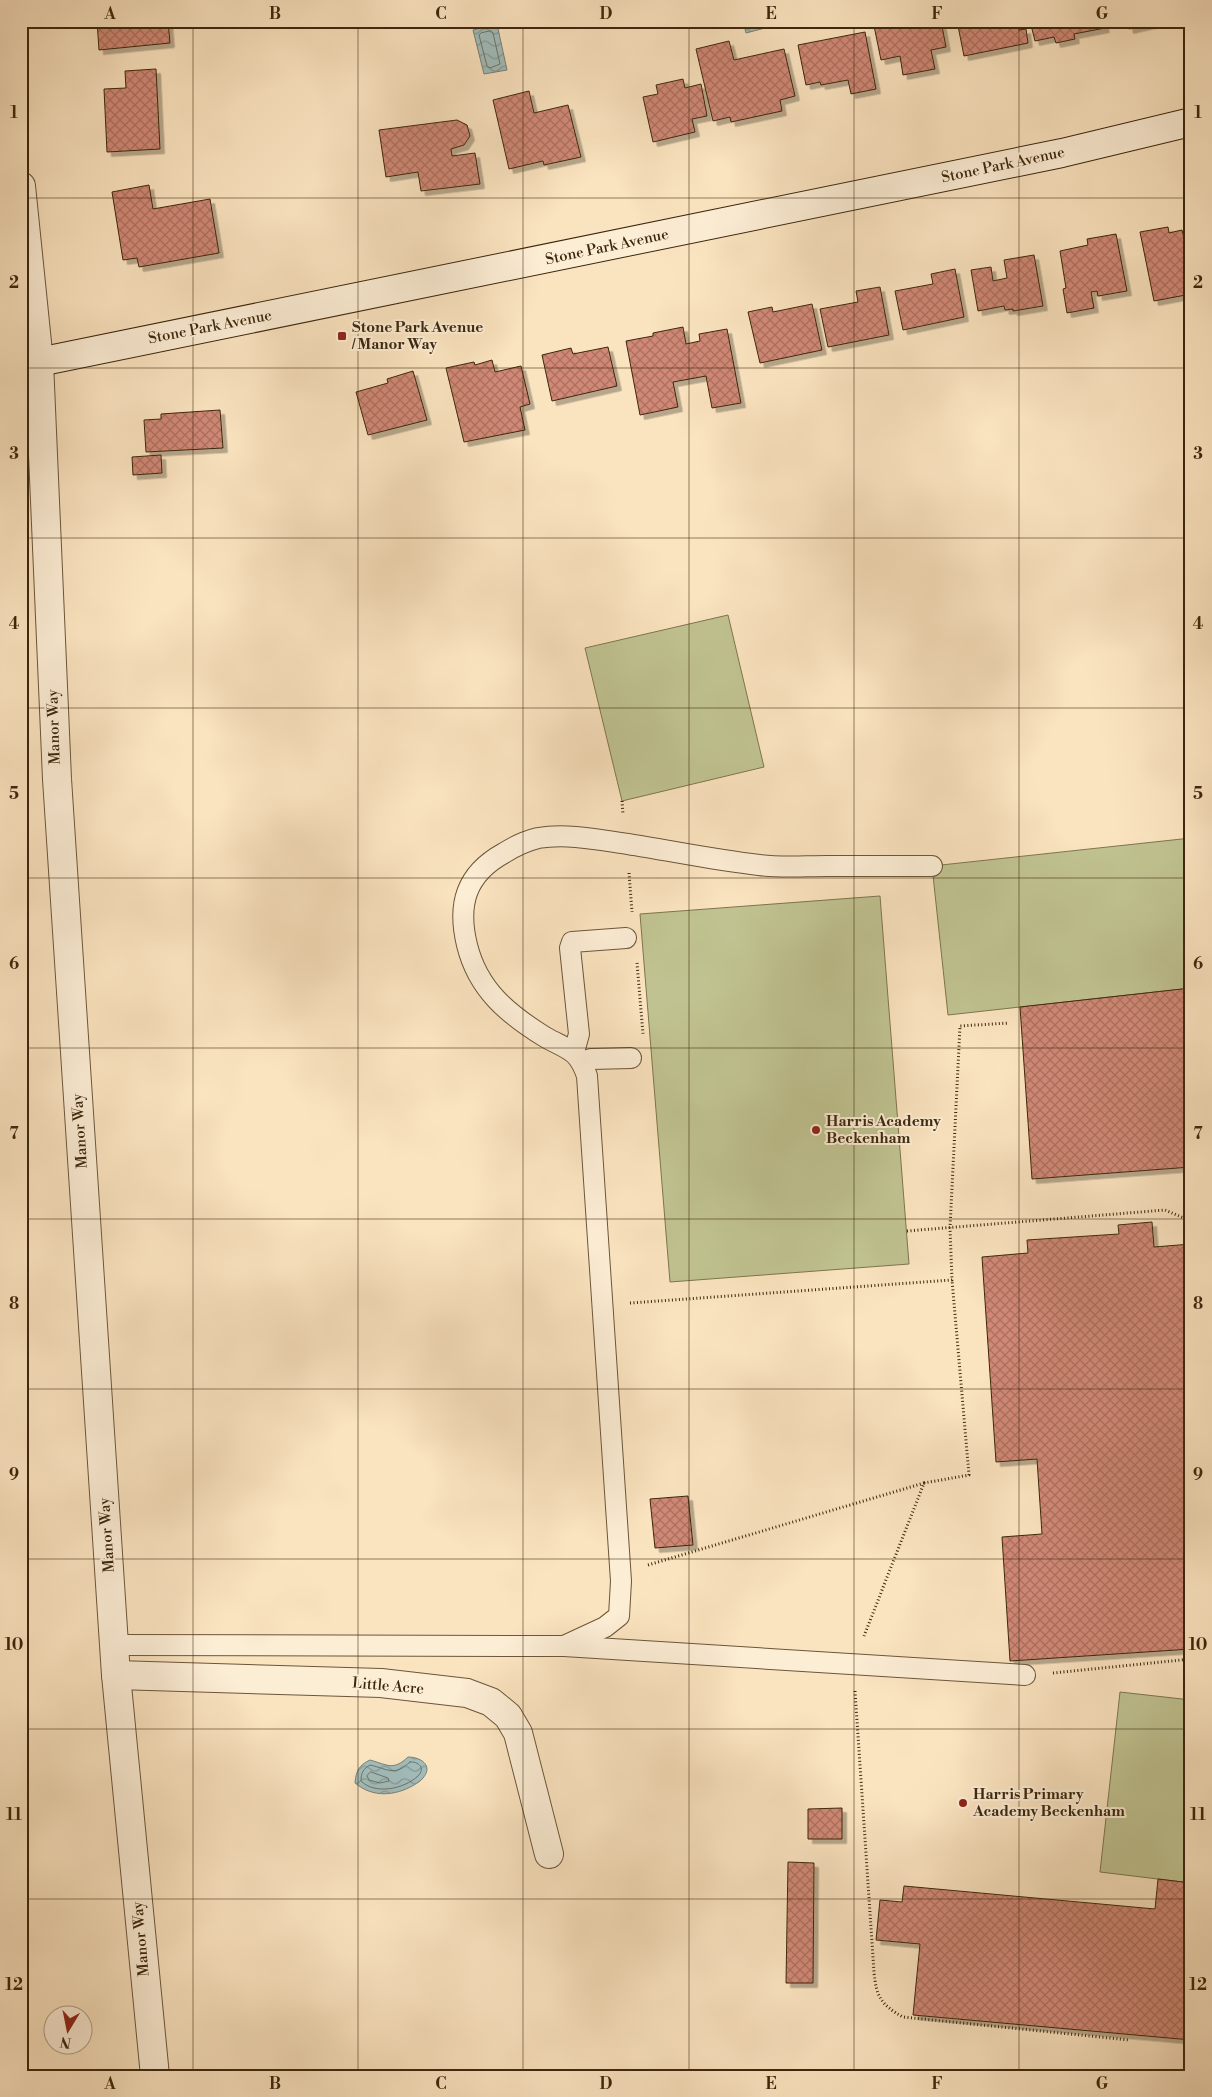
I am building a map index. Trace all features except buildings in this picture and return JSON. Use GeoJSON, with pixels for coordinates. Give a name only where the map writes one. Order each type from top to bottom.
{"type":"FeatureCollection","features":[{"type":"Feature","properties":{"kind":"street","name":"Stone Park Avenue"},"geometry":{"type":"LineString","coordinates":[[30,363],[1053,155],[1191,122]]}},
{"type":"Feature","properties":{"kind":"street","name":"Manor Way"},"geometry":{"type":"LineString","coordinates":[[21,186],[30,363],[116,1675],[154,2076]]}},
{"type":"Feature","properties":{"kind":"street","name":"Little Acre"},"geometry":{"type":"LineString","coordinates":[[116,1675],[380,1683],[467,1693],[491,1702],[508,1716],[518,1733],[549,1854]]}},
{"type":"Feature","properties":{"kind":"lane"},"geometry":{"type":"LineString","coordinates":[[631,1058],[591,1059],[578,1057],[509,1013],[492,997],[477,974],[467,946],[463,919],[464,902],[469,886],[478,871],[491,860],[518,844],[539,838],[563,837],[619,843],[759,865],[932,866]]}},
{"type":"Feature","properties":{"kind":"lane"},"geometry":{"type":"LineString","coordinates":[[564,1646],[605,1627],[619,1616],[620,1574],[586,1076],[578,1057],[579,1034],[570,948],[572,942],[626,938]]}},
{"type":"Feature","properties":{"kind":"lane"},"geometry":{"type":"LineString","coordinates":[[114,1645],[564,1646],[1025,1675]]}},
{"type":"Feature","properties":{"kind":"path"},"geometry":{"type":"LineString","coordinates":[[620,1574],[924,1483],[969,1475],[952,1280],[950,1228],[960,1026],[1010,1023]]}},
{"type":"Feature","properties":{"kind":"path"},"geometry":{"type":"LineString","coordinates":[[907,1231],[1165,1210],[1191,1221]]}},
{"type":"Feature","properties":{"kind":"path"},"geometry":{"type":"LineString","coordinates":[[602,1305],[952,1280]]}},
{"type":"Feature","properties":{"kind":"path"},"geometry":{"type":"LineString","coordinates":[[924,1483],[853,1665],[876,1989],[882,2002],[903,2017],[1129,2040]]}},
{"type":"Feature","properties":{"kind":"path"},"geometry":{"type":"LineString","coordinates":[[1025,1675],[1191,1659]]}},
{"type":"Feature","properties":{"kind":"green space"},"geometry":{"type":"Polygon","coordinates":[[[728,615],[764,767],[622,801],[585,648],[728,615]]]}},
{"type":"Feature","properties":{"kind":"green space"},"geometry":{"type":"Polygon","coordinates":[[[1191,838],[1191,988],[948,1015],[932,866],[1191,838]]]}},
{"type":"Feature","properties":{"kind":"green space"},"geometry":{"type":"Polygon","coordinates":[[[880,896],[909,1264],[670,1282],[640,914],[880,896]]]}},
{"type":"Feature","properties":{"kind":"green space"},"geometry":{"type":"Polygon","coordinates":[[[1120,1692],[1191,1700],[1191,1883],[1100,1872],[1120,1692]]]}},
{"type":"Feature","properties":{"kind":"water"},"geometry":{"type":"Polygon","coordinates":[[[743,21],[768,21],[769,27],[746,33],[743,21]]]}},
{"type":"Feature","properties":{"kind":"water"},"geometry":{"type":"Polygon","coordinates":[[[497,24],[507,70],[484,74],[473,30],[497,24]]]}},
{"type":"Feature","properties":{"kind":"water"},"geometry":{"type":"Polygon","coordinates":[[[408,1757],[421,1760],[427,1769],[421,1780],[407,1789],[384,1794],[369,1791],[355,1783],[359,1769],[370,1760],[390,1766],[398,1764],[408,1757]]]}},
{"type":"Feature","properties":{"kind":"place","name":"Stone Park Avenue / Manor Way"},"geometry":{"type":"Point","coordinates":[342,336]}},
{"type":"Feature","properties":{"kind":"place","name":"Harris Academy Beckenham"},"geometry":{"type":"Point","coordinates":[816,1130]}},
{"type":"Feature","properties":{"kind":"place","name":"Harris Primary Academy Beckenham"},"geometry":{"type":"Point","coordinates":[963,1803]}}]}
